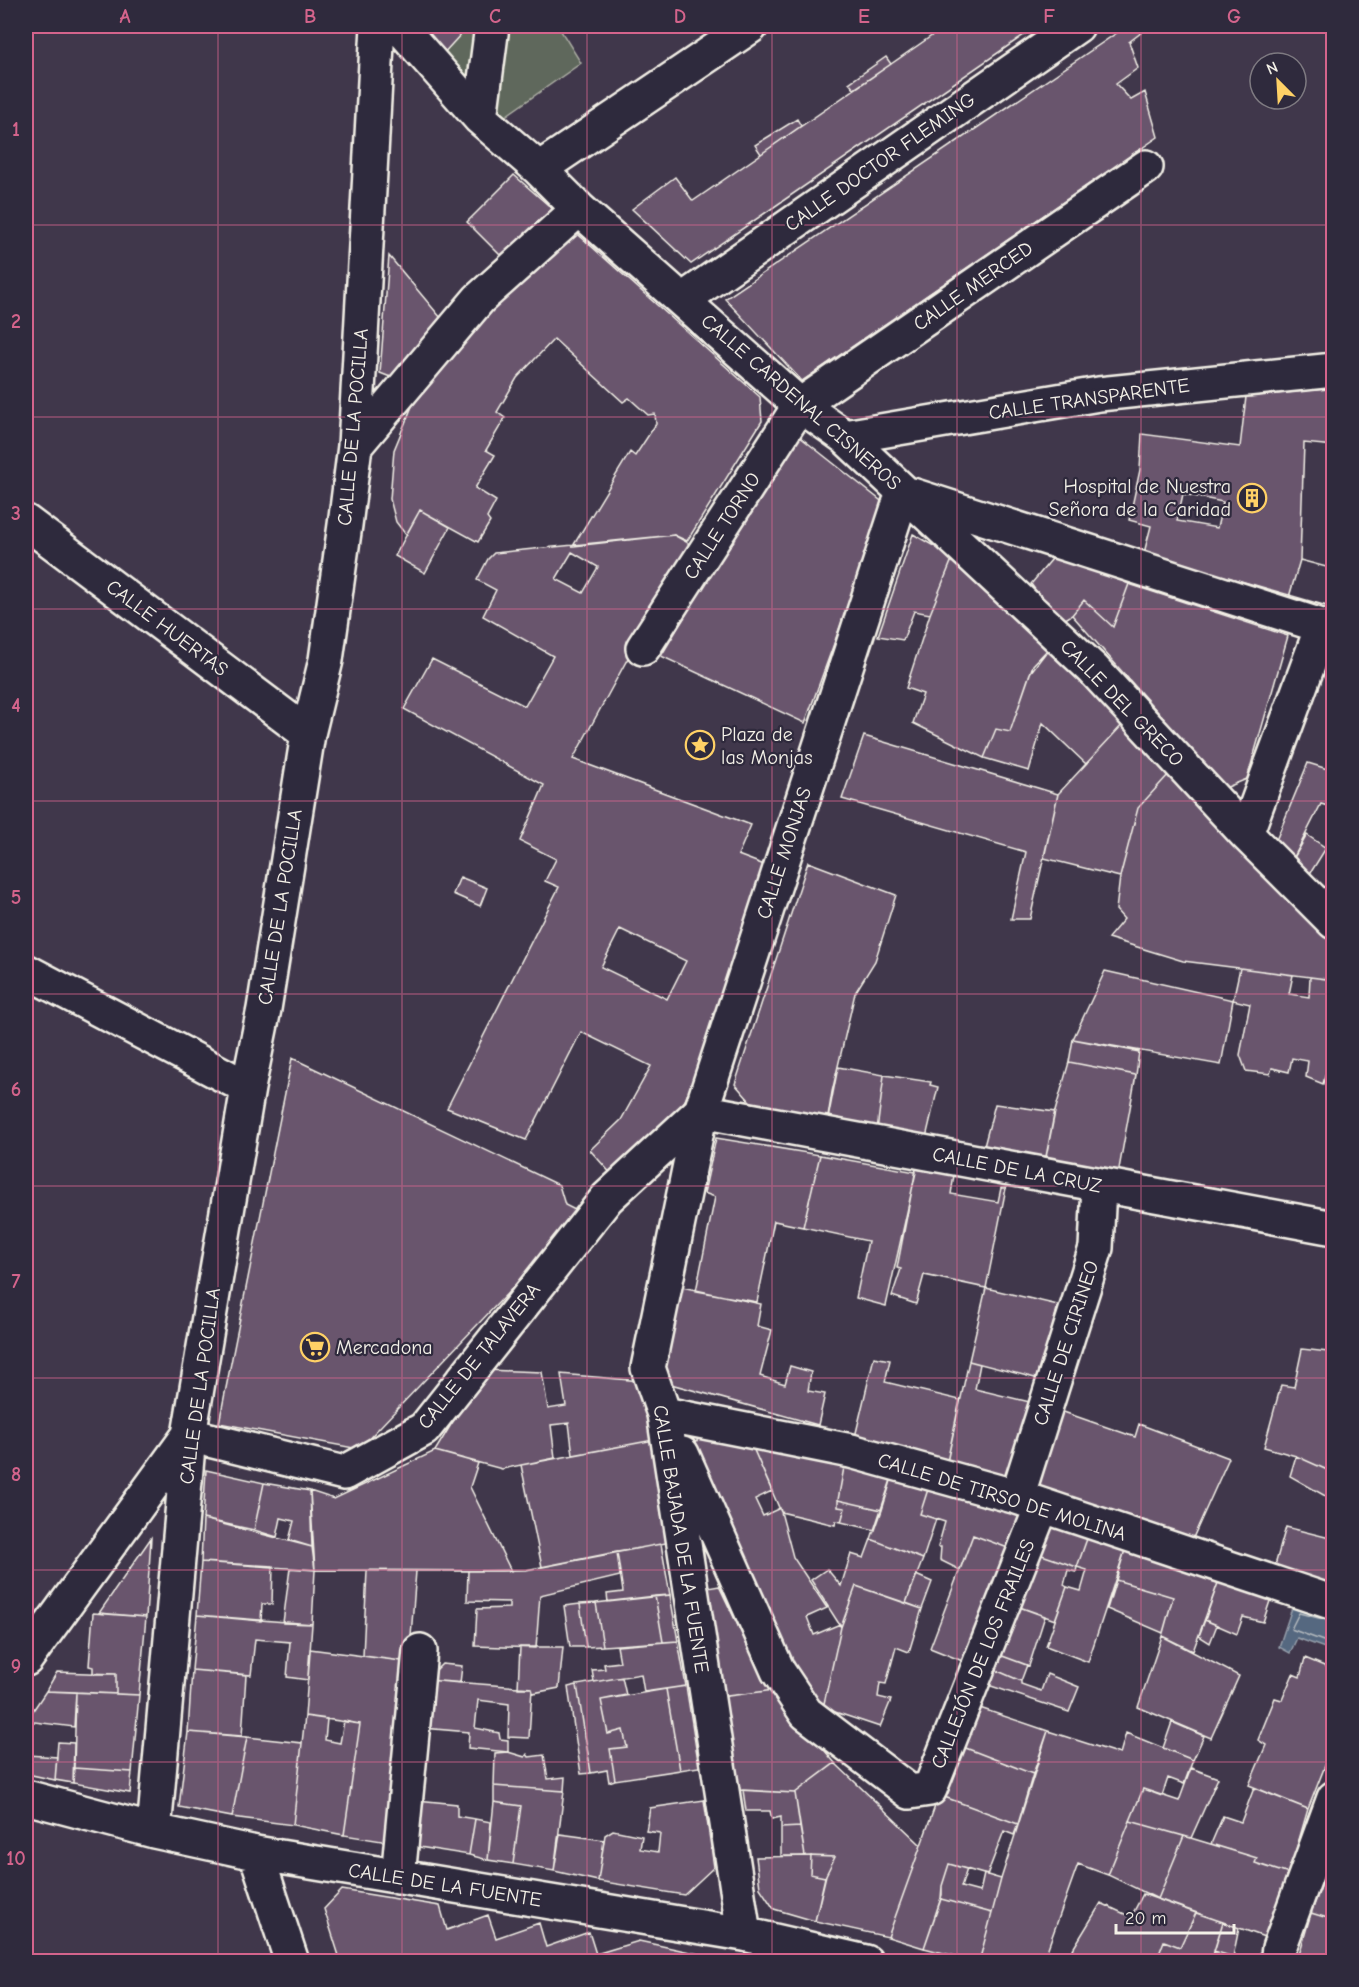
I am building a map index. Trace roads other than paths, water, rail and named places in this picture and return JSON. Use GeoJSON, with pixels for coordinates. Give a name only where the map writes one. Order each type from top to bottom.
{"type":"FeatureCollection","features":[{"type":"Feature","properties":{"kind":"street","name":"CALLE DE LA POCILLA"},"geometry":{"type":"LineString","coordinates":[[154,1832],[189,1434],[248,1088],[264,1009],[308,734],[326,660],[355,446],[378,26]]}},
{"type":"Feature","properties":{"kind":"street","name":"CALLE CARDENAL CISNEROS"},"geometry":{"type":"LineString","coordinates":[[399,26],[480,118],[539,169],[579,210],[684,300],[800,405],[845,438],[903,492],[1328,629]]}},
{"type":"Feature","properties":{"kind":"street"},"geometry":{"type":"LineString","coordinates":[[480,118],[492,26]]}},
{"type":"Feature","properties":{"kind":"street"},"geometry":{"type":"LineString","coordinates":[[539,169],[751,26]]}},
{"type":"Feature","properties":{"kind":"street","name":"CALLE DOCTOR FLEMING"},"geometry":{"type":"LineString","coordinates":[[684,300],[1077,26]]}},
{"type":"Feature","properties":{"kind":"street","name":"CALLE MERCED"},"geometry":{"type":"LineString","coordinates":[[800,405],[1146,167]]}},
{"type":"Feature","properties":{"kind":"street"},"geometry":{"type":"LineString","coordinates":[[355,446],[479,299],[579,210]]}},
{"type":"Feature","properties":{"kind":"street","name":"CALLE TRANSPARENTE"},"geometry":{"type":"LineString","coordinates":[[845,438],[1099,394],[1334,370]]}},
{"type":"Feature","properties":{"kind":"street","name":"CALLE TORNO"},"geometry":{"type":"LineString","coordinates":[[643,648],[800,405]]}},
{"type":"Feature","properties":{"kind":"street","name":"CALLE DEL GRECO"},"geometry":{"type":"LineString","coordinates":[[903,492],[1093,669],[1246,834],[1334,922]]}},
{"type":"Feature","properties":{"kind":"street","name":"CALLE MONJAS"},"geometry":{"type":"LineString","coordinates":[[700,1111],[903,492]]}},
{"type":"Feature","properties":{"kind":"street","name":"CALLE HUERTAS"},"geometry":{"type":"LineString","coordinates":[[26,522],[308,734]]}},
{"type":"Feature","properties":{"kind":"street"},"geometry":{"type":"LineString","coordinates":[[1246,834],[1328,629]]}},
{"type":"Feature","properties":{"kind":"street"},"geometry":{"type":"LineString","coordinates":[[26,971],[248,1088]]}},
{"type":"Feature","properties":{"kind":"street","name":"CALLE DE LA CRUZ"},"geometry":{"type":"LineString","coordinates":[[700,1111],[1334,1228]]}},
{"type":"Feature","properties":{"kind":"street","name":"CALLE BAJADA DE LA FUENTE"},"geometry":{"type":"LineString","coordinates":[[700,1111],[648,1368],[664,1414],[744,1934]]}},
{"type":"Feature","properties":{"kind":"street","name":"CALLE DE TALAVERA"},"geometry":{"type":"LineString","coordinates":[[189,1434],[344,1473],[424,1429],[607,1198],[700,1111]]}},
{"type":"Feature","properties":{"kind":"street","name":"CALLE DE CIRINEO"},"geometry":{"type":"LineString","coordinates":[[1029,1502],[1096,1248],[1099,1186]]}},
{"type":"Feature","properties":{"kind":"street","name":"CALLE DE TIRSO DE MOLINA"},"geometry":{"type":"LineString","coordinates":[[664,1414],[851,1451],[1029,1502],[1334,1604]]}},
{"type":"Feature","properties":{"kind":"street","name":"CALLEJÓN DE LOS FRAILES"},"geometry":{"type":"LineString","coordinates":[[664,1414],[778,1671],[789,1688],[806,1713],[910,1792],[930,1789],[1029,1502]]}},
{"type":"Feature","properties":{"kind":"street"},"geometry":{"type":"LineString","coordinates":[[26,1659],[189,1434]]}},
{"type":"Feature","properties":{"kind":"street"},"geometry":{"type":"LineString","coordinates":[[398,1877],[420,1651]]}},
{"type":"Feature","properties":{"kind":"street","name":"CALLE DE LA FUENTE"},"geometry":{"type":"LineString","coordinates":[[26,1797],[154,1832],[256,1853],[744,1934],[824,1957],[866,1962]]}},
{"type":"Feature","properties":{"kind":"street"},"geometry":{"type":"LineString","coordinates":[[1277,1962],[1279,1948],[1334,1798]]}},
{"type":"Feature","properties":{"kind":"street"},"geometry":{"type":"LineString","coordinates":[[256,1853],[292,1962]]}},
{"type":"Feature","properties":{"kind":"water"},"geometry":{"type":"Polygon","coordinates":[[[1293,1605],[1333,1617],[1333,1651],[1297,1638],[1290,1653],[1279,1647],[1293,1605]]]}},
{"type":"Feature","properties":{"kind":"place","name":"Hospital de Nuestra Señora de la Caridad"},"geometry":{"type":"Point","coordinates":[1252,498]}},
{"type":"Feature","properties":{"kind":"place","name":"Plaza de las Monjas"},"geometry":{"type":"Point","coordinates":[700,745]}},
{"type":"Feature","properties":{"kind":"place","name":"Mercadona"},"geometry":{"type":"Point","coordinates":[315,1347]}}]}
